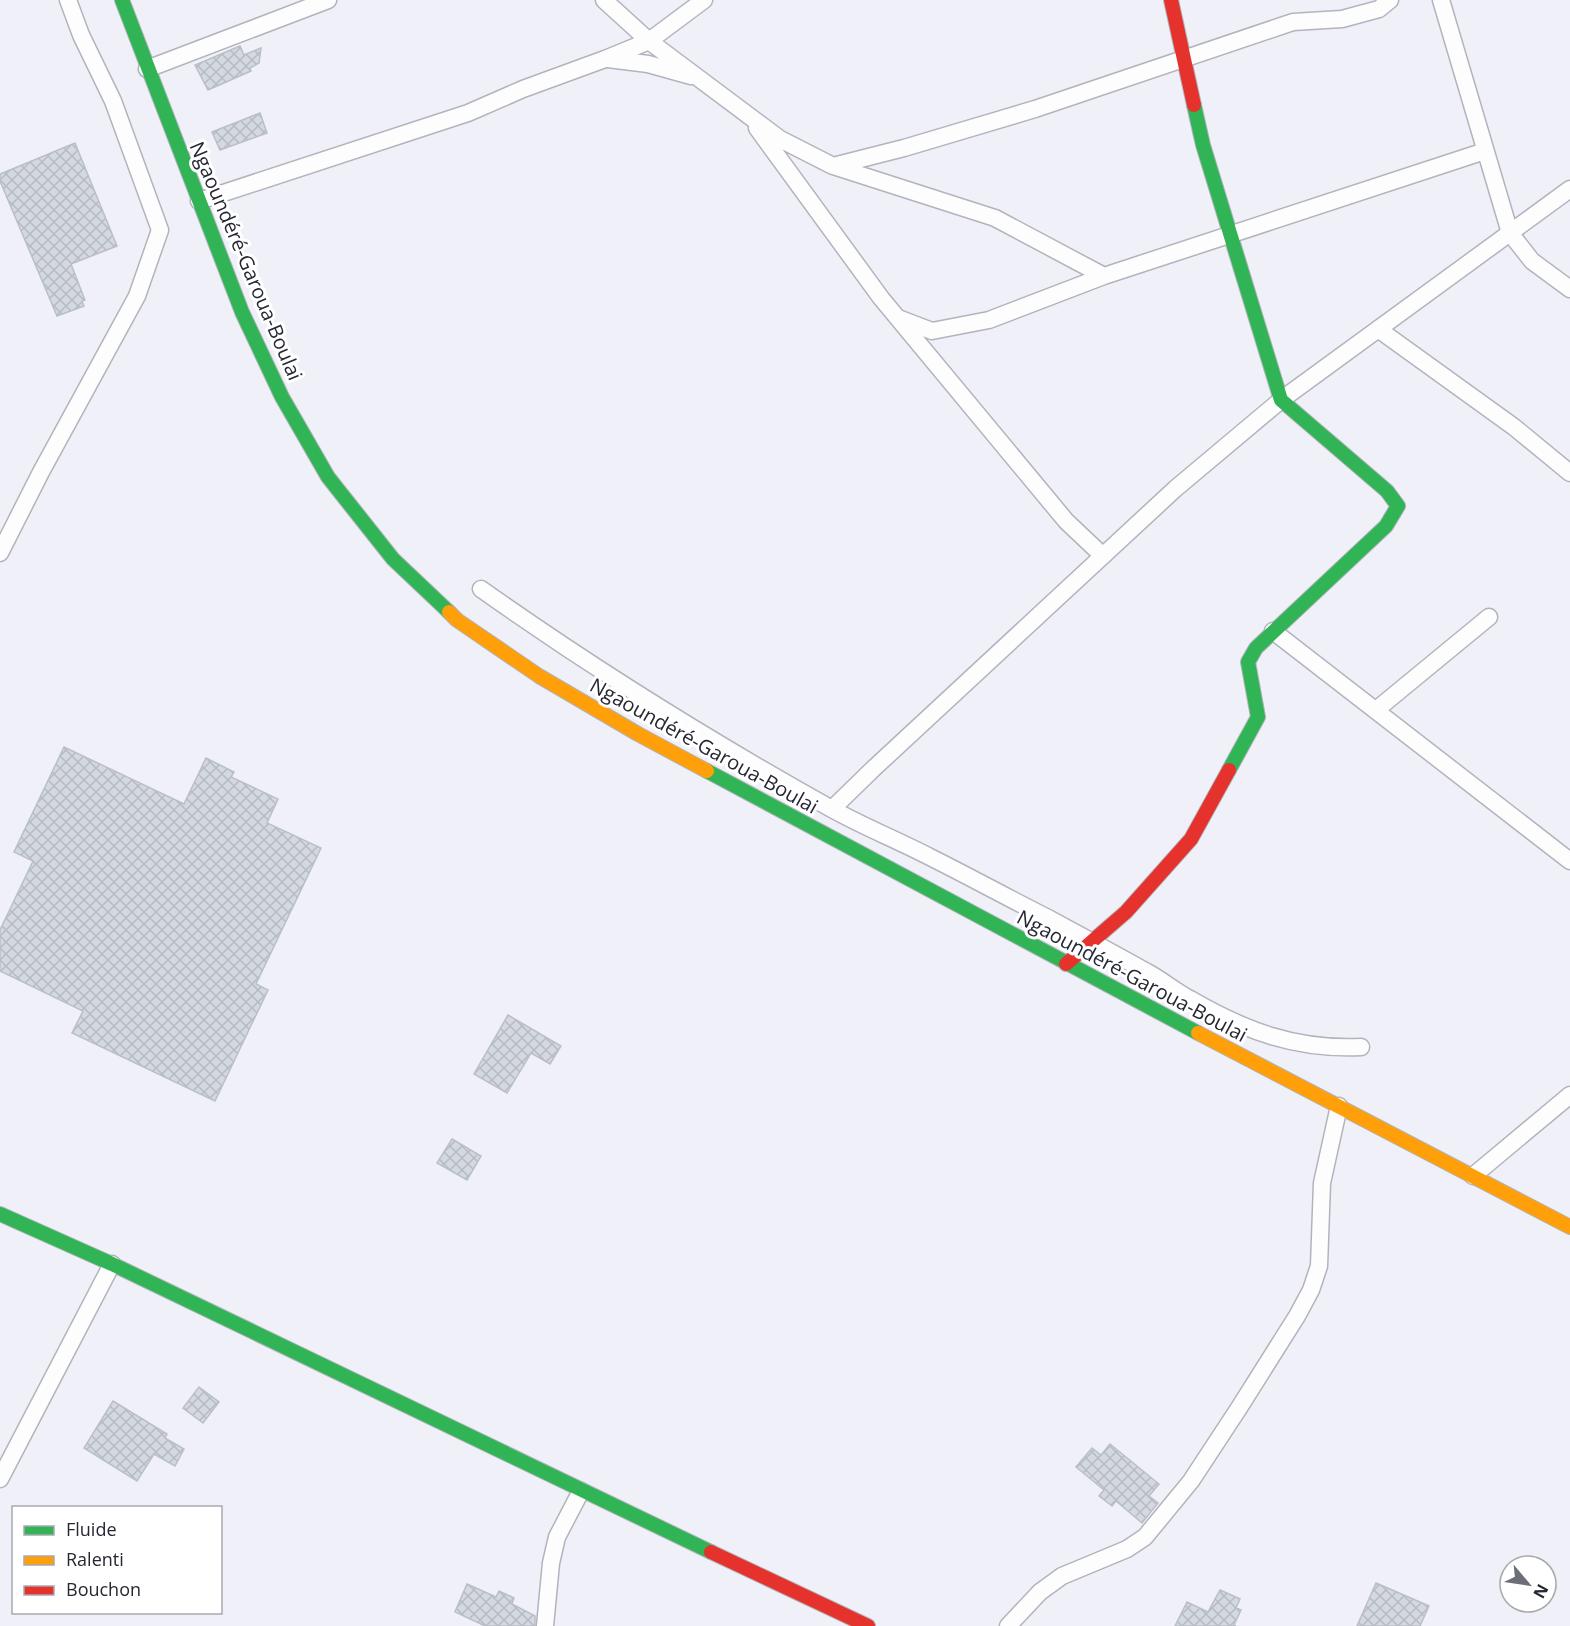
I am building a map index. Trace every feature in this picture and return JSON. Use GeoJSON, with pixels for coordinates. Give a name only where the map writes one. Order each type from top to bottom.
{"type":"FeatureCollection","features":[{"type":"Feature","properties":{"kind":"main road","name":"Ngaoundéré-Garoua-Boulai"},"geometry":{"type":"LineString","coordinates":[[122,0],[242,312],[282,397],[328,477],[393,559],[458,620],[539,676],[638,734],[1066,964],[1570,1227]]}},
{"type":"Feature","properties":{"kind":"main road"},"geometry":{"type":"LineString","coordinates":[[1066,964],[1126,912],[1191,839],[1258,717],[1248,662],[1256,648],[1386,526],[1398,506],[1387,491],[1281,400],[1203,145],[1171,0]]}},
{"type":"Feature","properties":{"kind":"main road"},"geometry":{"type":"LineString","coordinates":[[0,1214],[112,1264],[581,1491],[868,1626]]}},
{"type":"Feature","properties":{"kind":"street"},"geometry":{"type":"LineString","coordinates":[[0,553],[40,472],[137,296],[160,230],[113,101],[81,35],[68,0]]}},
{"type":"Feature","properties":{"kind":"street"},"geometry":{"type":"LineString","coordinates":[[147,69],[328,0]]}},
{"type":"Feature","properties":{"kind":"street"},"geometry":{"type":"LineString","coordinates":[[604,0],[649,41],[780,139],[833,166],[995,218],[1104,276]]}},
{"type":"Feature","properties":{"kind":"street"},"geometry":{"type":"LineString","coordinates":[[199,201],[468,113],[523,89],[605,59],[649,41],[705,0]]}},
{"type":"Feature","properties":{"kind":"street"},"geometry":{"type":"LineString","coordinates":[[833,166],[904,148],[1035,109],[1183,57],[1293,22],[1342,19],[1379,9],[1390,0]]}},
{"type":"Feature","properties":{"kind":"street"},"geometry":{"type":"LineString","coordinates":[[1441,0],[1510,233],[1532,261],[1570,289]]}},
{"type":"Feature","properties":{"kind":"street"},"geometry":{"type":"LineString","coordinates":[[605,59],[648,64],[701,79]]}},
{"type":"Feature","properties":{"kind":"street"},"geometry":{"type":"LineString","coordinates":[[745,112],[898,318],[1066,521],[1103,556]]}},
{"type":"Feature","properties":{"kind":"street"},"geometry":{"type":"LineString","coordinates":[[898,318],[932,331],[989,320],[1104,276],[1485,151]]}},
{"type":"Feature","properties":{"kind":"street"},"geometry":{"type":"LineString","coordinates":[[832,809],[1175,489],[1281,400],[1570,189]]}},
{"type":"Feature","properties":{"kind":"street"},"geometry":{"type":"LineString","coordinates":[[1378,329],[1514,427],[1570,473]]}},
{"type":"Feature","properties":{"kind":"street"},"geometry":{"type":"LineString","coordinates":[[481,589],[565,649],[669,715],[832,809],[1092,942],[1150,974],[1190,1000],[1251,1030],[1279,1040],[1309,1046],[1361,1047]]}},
{"type":"Feature","properties":{"kind":"street"},"geometry":{"type":"LineString","coordinates":[[1376,710],[1489,617]]}},
{"type":"Feature","properties":{"kind":"street"},"geometry":{"type":"LineString","coordinates":[[1273,631],[1570,861]]}},
{"type":"Feature","properties":{"kind":"street"},"geometry":{"type":"LineString","coordinates":[[908,846],[916,884]]}},
{"type":"Feature","properties":{"kind":"street"},"geometry":{"type":"LineString","coordinates":[[1473,1176],[1570,1095]]}},
{"type":"Feature","properties":{"kind":"street"},"geometry":{"type":"LineString","coordinates":[[1008,1626],[1040,1592],[1062,1576],[1127,1549],[1145,1537],[1191,1481],[1246,1397],[1297,1316],[1311,1290],[1319,1266],[1322,1183],[1339,1106]]}},
{"type":"Feature","properties":{"kind":"street"},"geometry":{"type":"LineString","coordinates":[[0,1479],[112,1264]]}},
{"type":"Feature","properties":{"kind":"street"},"geometry":{"type":"LineString","coordinates":[[545,1626],[551,1563],[557,1537],[581,1491]]}},
{"type":"Feature","properties":{"kind":"building"},"geometry":{"type":"Polygon","coordinates":[[[240,46],[244,55],[261,48],[259,63],[250,68],[251,71],[208,90],[195,65],[240,46]]]}},
{"type":"Feature","properties":{"kind":"building"},"geometry":{"type":"Polygon","coordinates":[[[260,113],[267,133],[220,150],[212,132],[260,113]]]}},
{"type":"Feature","properties":{"kind":"building"},"geometry":{"type":"Polygon","coordinates":[[[75,143],[117,246],[71,264],[85,300],[82,301],[84,306],[57,316],[0,181],[0,174],[75,143]]]}},
{"type":"Feature","properties":{"kind":"building"},"geometry":{"type":"Polygon","coordinates":[[[64,747],[184,804],[206,758],[234,772],[231,777],[278,799],[267,823],[321,848],[256,984],[268,990],[215,1101],[72,1033],[83,1011],[0,971],[0,930],[33,861],[14,852],[64,747]]]}},
{"type":"Feature","properties":{"kind":"building"},"geometry":{"type":"Polygon","coordinates":[[[508,1015],[561,1046],[550,1064],[531,1053],[507,1093],[474,1074],[508,1015]]]}},
{"type":"Feature","properties":{"kind":"building"},"geometry":{"type":"Polygon","coordinates":[[[452,1139],[481,1156],[467,1180],[437,1163],[452,1139]]]}},
{"type":"Feature","properties":{"kind":"building"},"geometry":{"type":"Polygon","coordinates":[[[199,1387],[219,1402],[203,1423],[183,1408],[199,1387]]]}},
{"type":"Feature","properties":{"kind":"building"},"geometry":{"type":"Polygon","coordinates":[[[113,1401],[167,1434],[165,1438],[184,1449],[175,1466],[154,1454],[137,1481],[84,1448],[113,1401]]]}},
{"type":"Feature","properties":{"kind":"building"},"geometry":{"type":"Polygon","coordinates":[[[1110,1444],[1159,1484],[1149,1496],[1158,1503],[1142,1523],[1116,1501],[1112,1506],[1099,1496],[1104,1490],[1076,1467],[1092,1448],[1101,1455],[1110,1444]]]}},
{"type":"Feature","properties":{"kind":"building"},"geometry":{"type":"Polygon","coordinates":[[[1376,1583],[1429,1606],[1420,1626],[1357,1626],[1376,1583]]]}},
{"type":"Feature","properties":{"kind":"building"},"geometry":{"type":"Polygon","coordinates":[[[467,1584],[496,1597],[499,1591],[514,1598],[512,1604],[535,1616],[535,1626],[485,1626],[455,1612],[467,1584]]]}},
{"type":"Feature","properties":{"kind":"building"},"geometry":{"type":"Polygon","coordinates":[[[1220,1590],[1240,1599],[1236,1608],[1241,1610],[1234,1625],[1236,1626],[1175,1626],[1187,1602],[1208,1612],[1220,1590]]]}},
{"type":"Feature","properties":{"kind":"traffic: fast"},"geometry":{"type":"LineString","coordinates":[[122,0],[242,312],[282,397],[328,477],[393,559],[449,612]]}},
{"type":"Feature","properties":{"kind":"traffic: fast"},"geometry":{"type":"LineString","coordinates":[[1194,105],[1203,145],[1281,400],[1387,491],[1398,506],[1386,526],[1256,648],[1248,662],[1258,717],[1229,770]]}},
{"type":"Feature","properties":{"kind":"traffic: fast"},"geometry":{"type":"LineString","coordinates":[[707,771],[1198,1033]]}},
{"type":"Feature","properties":{"kind":"traffic: fast"},"geometry":{"type":"LineString","coordinates":[[0,1214],[112,1264],[711,1552]]}},
{"type":"Feature","properties":{"kind":"traffic: slow"},"geometry":{"type":"LineString","coordinates":[[449,612],[457,620],[539,676],[707,771]]}},
{"type":"Feature","properties":{"kind":"traffic: slow"},"geometry":{"type":"LineString","coordinates":[[1198,1033],[1570,1227]]}},
{"type":"Feature","properties":{"kind":"traffic: jam"},"geometry":{"type":"LineString","coordinates":[[1171,0],[1194,105]]}},
{"type":"Feature","properties":{"kind":"traffic: jam"},"geometry":{"type":"LineString","coordinates":[[1066,964],[1126,912],[1191,839],[1229,770]]}},
{"type":"Feature","properties":{"kind":"traffic: jam"},"geometry":{"type":"LineString","coordinates":[[711,1552],[868,1626]]}}]}
